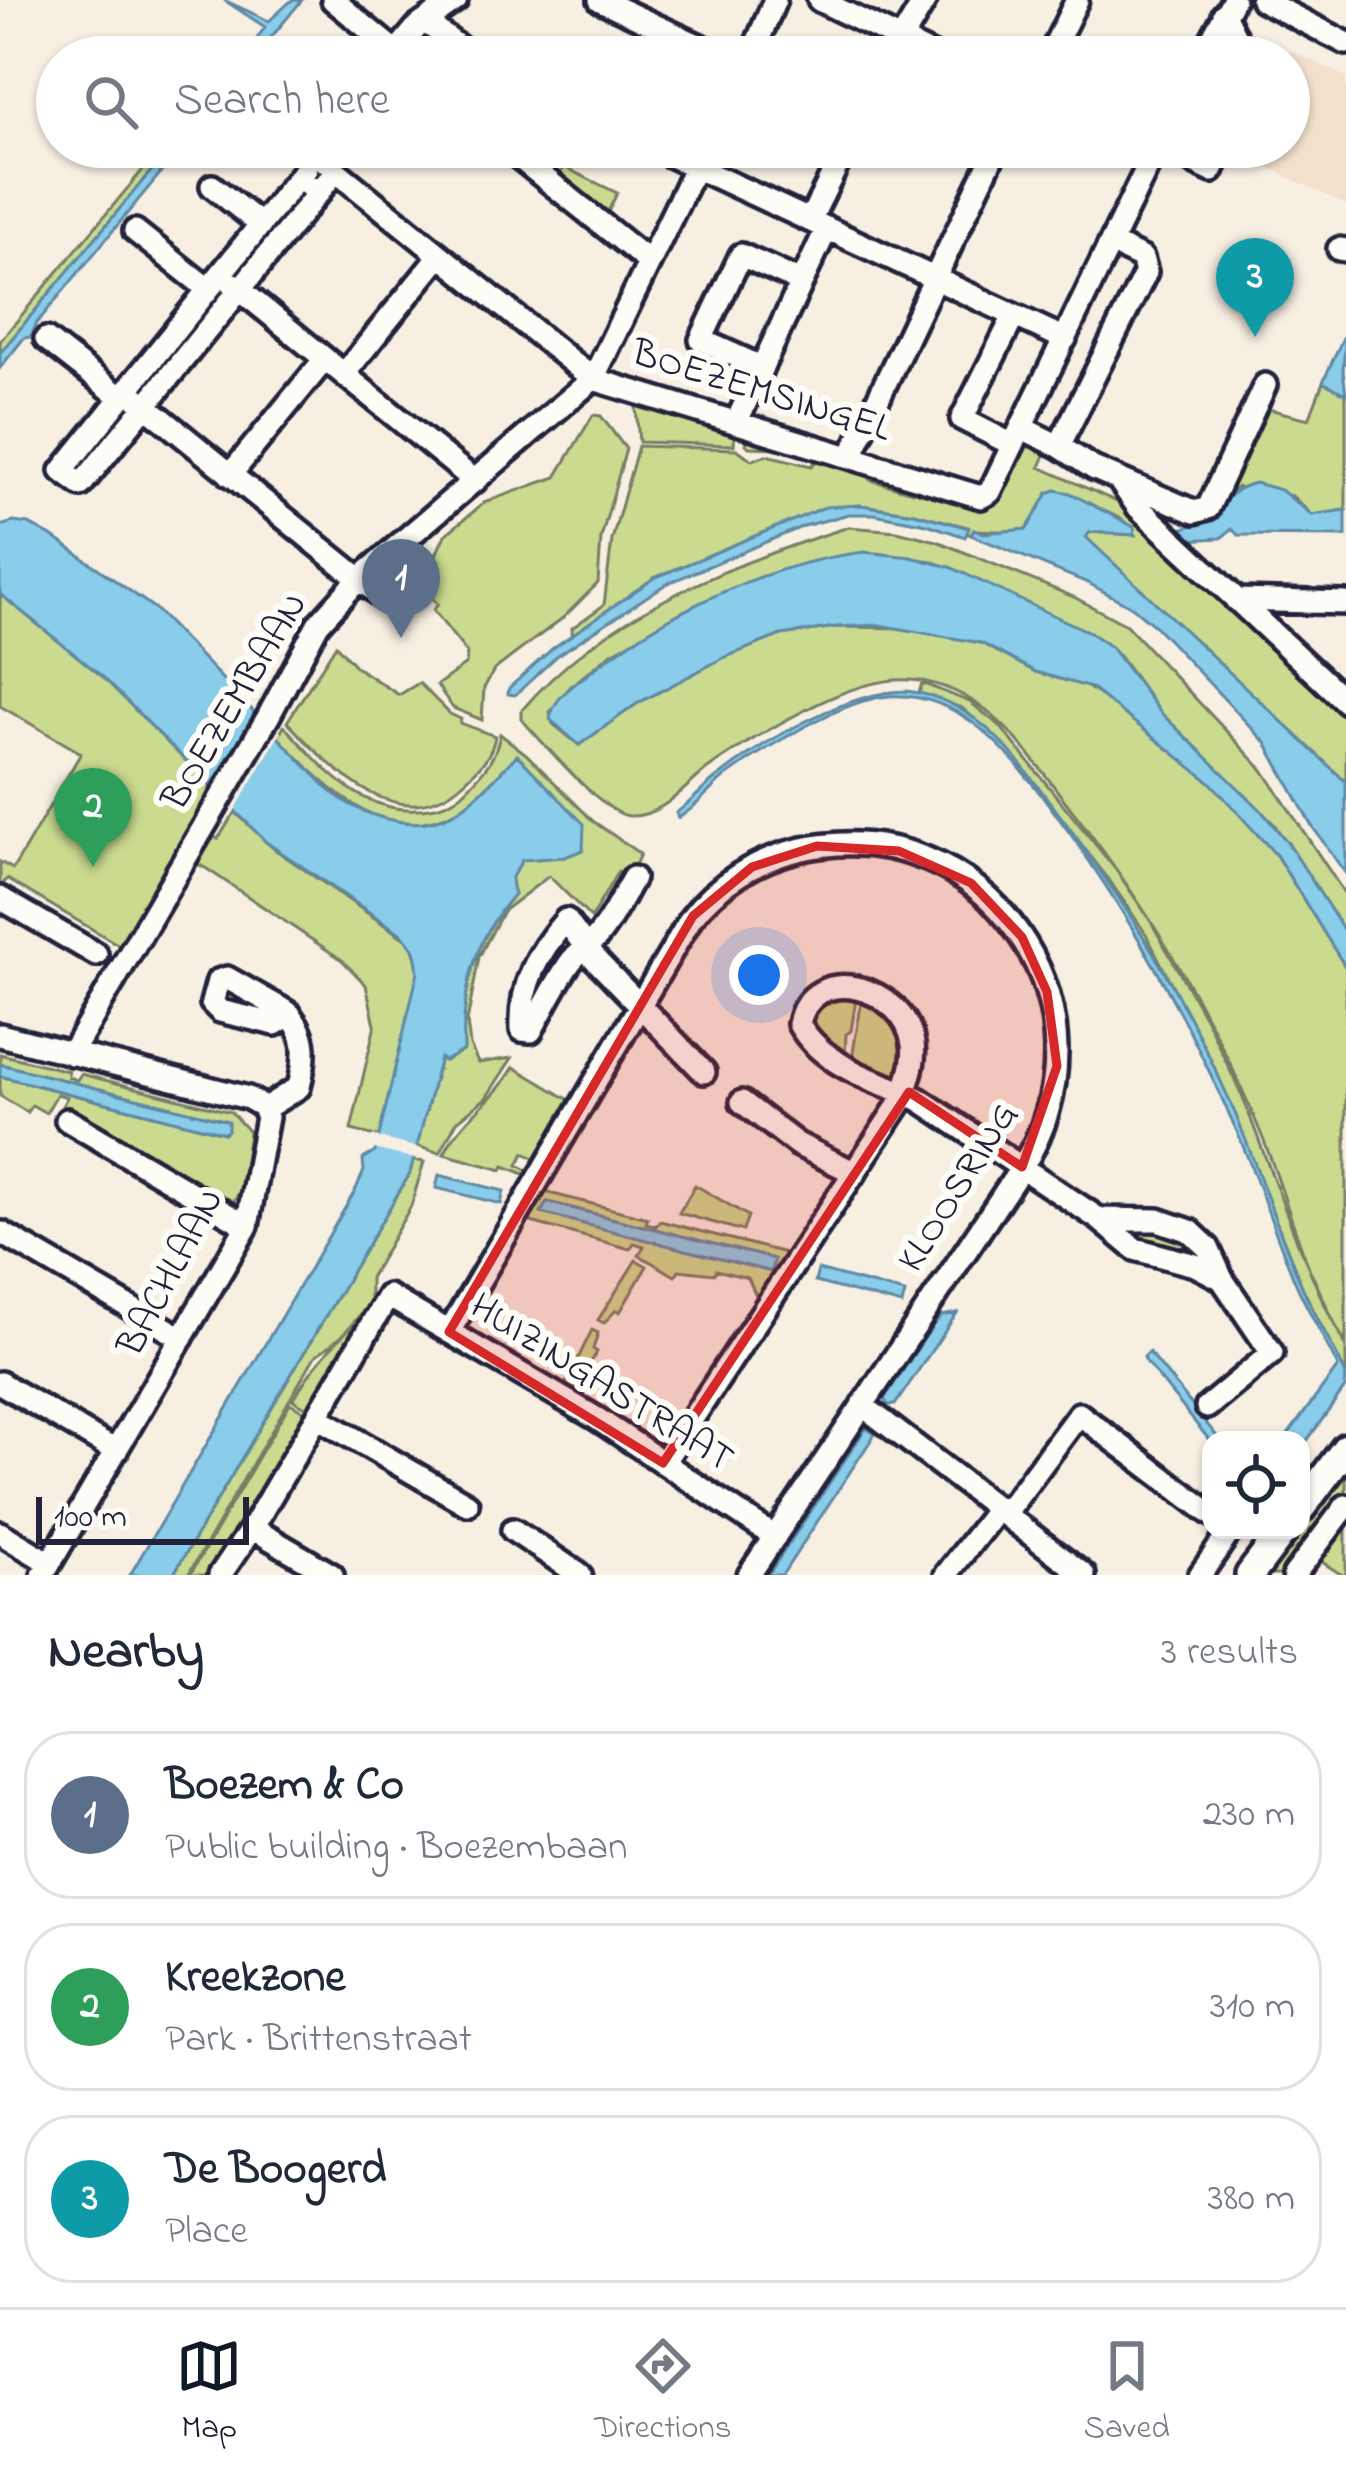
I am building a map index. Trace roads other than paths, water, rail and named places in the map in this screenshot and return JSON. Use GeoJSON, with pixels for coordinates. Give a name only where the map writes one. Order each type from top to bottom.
{"type":"FeatureCollection","features":[{"type":"Feature","properties":{"kind":"main road"},"geometry":{"type":"LineString","coordinates":[[1310,1496],[1346,1448]]}},
{"type":"Feature","properties":{"kind":"main road"},"geometry":{"type":"LineString","coordinates":[[1250,1575],[1277,1539]]}},
{"type":"Feature","properties":{"kind":"street"},"geometry":{"type":"LineString","coordinates":[[332,0],[373,36]]}},
{"type":"Feature","properties":{"kind":"street"},"geometry":{"type":"LineString","coordinates":[[600,0],[678,36]]}},
{"type":"Feature","properties":{"kind":"street"},"geometry":{"type":"LineString","coordinates":[[760,36],[775,0]]}},
{"type":"Feature","properties":{"kind":"street"},"geometry":{"type":"LineString","coordinates":[[819,0],[876,36]]}},
{"type":"Feature","properties":{"kind":"street"},"geometry":{"type":"LineString","coordinates":[[904,36],[925,0]]}},
{"type":"Feature","properties":{"kind":"street"},"geometry":{"type":"LineString","coordinates":[[1059,36],[1076,0]]}},
{"type":"Feature","properties":{"kind":"street"},"geometry":{"type":"LineString","coordinates":[[1262,0],[1302,9],[1346,43]]}},
{"type":"Feature","properties":{"kind":"street"},"geometry":{"type":"LineString","coordinates":[[409,36],[454,1]]}},
{"type":"Feature","properties":{"kind":"street"},"geometry":{"type":"LineString","coordinates":[[1213,36],[1228,7]]}},
{"type":"Feature","properties":{"kind":"street"},"geometry":{"type":"LineString","coordinates":[[1228,7],[1238,36]]}},
{"type":"Feature","properties":{"kind":"street"},"geometry":{"type":"LineString","coordinates":[[427,23],[444,36]]}},
{"type":"Feature","properties":{"kind":"street"},"geometry":{"type":"LineString","coordinates":[[306,168],[62,471],[81,485],[336,172]]}},
{"type":"Feature","properties":{"kind":"street"},"geometry":{"type":"LineString","coordinates":[[332,168],[593,380],[695,168]]}},
{"type":"Feature","properties":{"kind":"street"},"geometry":{"type":"LineString","coordinates":[[532,168],[649,262]]}},
{"type":"Feature","properties":{"kind":"street"},"geometry":{"type":"LineString","coordinates":[[720,168],[819,224],[1065,339]]}},
{"type":"Feature","properties":{"kind":"street"},"geometry":{"type":"LineString","coordinates":[[736,423],[801,282],[839,168]]}},
{"type":"Feature","properties":{"kind":"street"},"geometry":{"type":"LineString","coordinates":[[851,456],[987,168]]}},
{"type":"Feature","properties":{"kind":"street"},"geometry":{"type":"LineString","coordinates":[[1018,436],[1149,168]]}},
{"type":"Feature","properties":{"kind":"street"},"geometry":{"type":"LineString","coordinates":[[298,178],[319,193]]}},
{"type":"Feature","properties":{"kind":"street"},"geometry":{"type":"LineString","coordinates":[[212,186],[261,225]]}},
{"type":"Feature","properties":{"kind":"street"},"geometry":{"type":"LineString","coordinates":[[135,231],[214,282],[242,291],[475,481]]}},
{"type":"Feature","properties":{"kind":"street"},"geometry":{"type":"LineString","coordinates":[[1059,446],[1146,272],[1142,258],[1113,244]]}},
{"type":"Feature","properties":{"kind":"street"},"geometry":{"type":"LineString","coordinates":[[760,367],[701,340],[741,255],[801,282]]}},
{"type":"Feature","properties":{"kind":"street"},"geometry":{"type":"LineString","coordinates":[[344,374],[438,258]]}},
{"type":"Feature","properties":{"kind":"street"},"geometry":{"type":"LineString","coordinates":[[1014,316],[962,419],[1059,446],[1118,479],[1195,512],[1208,508],[1265,385]]}},
{"type":"Feature","properties":{"kind":"street"},"geometry":{"type":"LineString","coordinates":[[46,339],[146,406],[382,597]]}},
{"type":"Feature","properties":{"kind":"street"},"geometry":{"type":"LineString","coordinates":[[230,475],[325,359]]}},
{"type":"Feature","properties":{"kind":"street","name":"BOEZEMSINGEL"},"geometry":{"type":"LineString","coordinates":[[359,578],[593,380],[981,497],[990,492],[1018,436]]}},
{"type":"Feature","properties":{"kind":"street"},"geometry":{"type":"LineString","coordinates":[[1118,479],[1138,507],[1346,702]]}},
{"type":"Feature","properties":{"kind":"street","name":"BOEZEMBAAN"},"geometry":{"type":"LineString","coordinates":[[71,1054],[318,624],[359,578]]}},
{"type":"Feature","properties":{"kind":"street"},"geometry":{"type":"LineString","coordinates":[[1236,600],[1346,603]]}},
{"type":"Feature","properties":{"kind":"street","name":"KLOOSRING"},"geometry":{"type":"LineString","coordinates":[[449,1332],[697,911],[727,883],[762,862],[805,848],[842,844],[887,848],[931,860],[971,883],[1001,910],[1030,949],[1047,992],[1056,1036],[1055,1084],[1042,1130],[1022,1167],[749,1575]]}},
{"type":"Feature","properties":{"kind":"street"},"geometry":{"type":"LineString","coordinates":[[633,878],[603,929],[585,947],[570,963],[530,1031],[522,1030],[525,988],[547,941],[566,920],[585,947],[704,1072]]}},
{"type":"Feature","properties":{"kind":"street"},"geometry":{"type":"LineString","coordinates":[[0,898],[96,954]]}},
{"type":"Feature","properties":{"kind":"street"},"geometry":{"type":"LineString","coordinates":[[664,1462],[900,1106],[904,1092],[914,1046],[906,1022],[892,1002],[871,991],[824,992],[804,1006],[799,1024],[811,1040],[852,1070],[904,1092],[1100,1219],[1140,1252],[1191,1263],[1222,1279]]}},
{"type":"Feature","properties":{"kind":"street"},"geometry":{"type":"LineString","coordinates":[[0,1036],[248,1098],[264,1108],[293,1093],[300,1081],[304,1037],[290,1014]]}},
{"type":"Feature","properties":{"kind":"street"},"geometry":{"type":"LineString","coordinates":[[742,1102],[796,1144],[855,1173]]}},
{"type":"Feature","properties":{"kind":"street","name":"BACHLAAN"},"geometry":{"type":"LineString","coordinates":[[47,1569],[247,1226],[267,1120],[264,1108]]}},
{"type":"Feature","properties":{"kind":"street"},"geometry":{"type":"LineString","coordinates":[[67,1120],[247,1226]]}},
{"type":"Feature","properties":{"kind":"street"},"geometry":{"type":"LineString","coordinates":[[1100,1219],[1165,1221],[1201,1240],[1272,1353],[1208,1407]]}},
{"type":"Feature","properties":{"kind":"street"},"geometry":{"type":"LineString","coordinates":[[2,1233],[182,1338]]}},
{"type":"Feature","properties":{"kind":"street"},"geometry":{"type":"LineString","coordinates":[[1191,1263],[1201,1240]]}},
{"type":"Feature","properties":{"kind":"street","name":"HUIZINGASTRAAT"},"geometry":{"type":"LineString","coordinates":[[317,1417],[388,1296],[664,1462],[775,1537]]}},
{"type":"Feature","properties":{"kind":"street"},"geometry":{"type":"LineString","coordinates":[[0,1383],[116,1451]]}},
{"type":"Feature","properties":{"kind":"street"},"geometry":{"type":"LineString","coordinates":[[862,1405],[1084,1575]]}},
{"type":"Feature","properties":{"kind":"street"},"geometry":{"type":"LineString","coordinates":[[946,1575],[994,1514],[1013,1503],[1079,1414],[1202,1507]]}},
{"type":"Feature","properties":{"kind":"street"},"geometry":{"type":"LineString","coordinates":[[220,1575],[317,1417],[467,1504]]}},
{"type":"Feature","properties":{"kind":"street"},"geometry":{"type":"LineString","coordinates":[[1294,1575],[1346,1506]]}},
{"type":"Feature","properties":{"kind":"street"},"geometry":{"type":"LineString","coordinates":[[251,1528],[332,1575]]}},
{"type":"Feature","properties":{"kind":"street"},"geometry":{"type":"LineString","coordinates":[[512,1530],[580,1575]]}},
{"type":"Feature","properties":{"kind":"street"},"geometry":{"type":"LineString","coordinates":[[0,1533],[47,1569]]}},
{"type":"Feature","properties":{"kind":"street"},"geometry":{"type":"LineString","coordinates":[[1200,1575],[1226,1539]]}},
{"type":"Feature","properties":{"kind":"water"},"geometry":{"type":"Polygon","coordinates":[[[224,0],[269,21],[292,0],[302,0],[272,36],[259,36],[265,27],[224,0]]]}},
{"type":"Feature","properties":{"kind":"water"},"geometry":{"type":"Polygon","coordinates":[[[154,168],[165,168],[36,324],[31,337],[24,338],[0,368],[0,353],[154,168]]]}},
{"type":"Feature","properties":{"kind":"water"},"geometry":{"type":"Polygon","coordinates":[[[1346,331],[1343,370],[1346,394],[1323,382],[1346,331]]]}},
{"type":"Feature","properties":{"kind":"water"},"geometry":{"type":"Polygon","coordinates":[[[1255,483],[1281,490],[1312,515],[1346,510],[1346,536],[1238,535],[1232,529],[1221,538],[1186,540],[1181,529],[1206,521],[1233,493],[1255,483]]]}},
{"type":"Feature","properties":{"kind":"water"},"geometry":{"type":"Polygon","coordinates":[[[1048,493],[1070,493],[1134,527],[1135,535],[1090,532],[1086,537],[1346,782],[1346,874],[1312,826],[1266,743],[1156,627],[1132,607],[1088,583],[971,535],[974,529],[983,533],[1027,529],[1048,493]]]}},
{"type":"Feature","properties":{"kind":"water"},"geometry":{"type":"Polygon","coordinates":[[[860,505],[969,528],[965,537],[874,514],[849,514],[804,526],[666,584],[558,655],[515,695],[508,694],[553,648],[654,578],[825,507],[860,505]]]}},
{"type":"Feature","properties":{"kind":"water"},"geometry":{"type":"Polygon","coordinates":[[[29,524],[55,538],[154,608],[326,787],[355,807],[390,820],[444,818],[475,797],[517,755],[584,824],[583,850],[565,857],[522,860],[514,873],[514,894],[489,929],[473,967],[465,1007],[464,1050],[444,1061],[440,1058],[410,1173],[173,1575],[130,1575],[355,1191],[364,1171],[363,1159],[375,1152],[418,972],[415,951],[403,935],[266,842],[102,676],[0,594],[0,526],[29,524]]]}},
{"type":"Feature","properties":{"kind":"water"},"geometry":{"type":"Polygon","coordinates":[[[864,552],[950,567],[1089,632],[1111,647],[1160,712],[1259,808],[1288,843],[1346,934],[1346,968],[1276,855],[1210,782],[1091,688],[1036,672],[981,643],[879,625],[781,635],[725,657],[638,703],[579,745],[550,719],[558,700],[573,686],[680,613],[752,580],[864,552]]]}},
{"type":"Feature","properties":{"kind":"water"},"geometry":{"type":"Polygon","coordinates":[[[884,693],[931,696],[973,717],[991,732],[1053,806],[1154,954],[1235,1113],[1305,1293],[1346,1375],[1345,1388],[1310,1437],[1310,1431],[1291,1431],[1338,1367],[1297,1286],[1243,1145],[1130,923],[1080,847],[1003,749],[963,716],[941,705],[916,698],[870,699],[804,727],[761,753],[678,818],[676,813],[713,780],[783,733],[834,708],[884,693]]]}},
{"type":"Feature","properties":{"kind":"water"},"geometry":{"type":"Polygon","coordinates":[[[0,1064],[228,1121],[228,1130],[225,1133],[0,1076],[0,1064]]]}},
{"type":"Feature","properties":{"kind":"water"},"geometry":{"type":"Polygon","coordinates":[[[439,1175],[504,1191],[501,1204],[436,1188],[439,1175]]]}},
{"type":"Feature","properties":{"kind":"water"},"geometry":{"type":"Polygon","coordinates":[[[547,1202],[774,1259],[771,1272],[541,1213],[547,1202]]]}},
{"type":"Feature","properties":{"kind":"water"},"geometry":{"type":"Polygon","coordinates":[[[818,1270],[905,1293],[902,1305],[815,1282],[818,1270]]]}},
{"type":"Feature","properties":{"kind":"water"},"geometry":{"type":"Polygon","coordinates":[[[957,1313],[895,1405],[888,1405],[884,1399],[934,1324],[942,1316],[957,1313]]]}},
{"type":"Feature","properties":{"kind":"water"},"geometry":{"type":"Polygon","coordinates":[[[1149,1352],[1213,1431],[1202,1431],[1144,1357],[1149,1352]]]}},
{"type":"Feature","properties":{"kind":"water"},"geometry":{"type":"Polygon","coordinates":[[[866,1428],[875,1434],[782,1575],[768,1575],[866,1428]]]}},
{"type":"Feature","properties":{"kind":"place","name":"De Boogerd"},"geometry":{"type":"Point","coordinates":[1255,337]}},
{"type":"Feature","properties":{"kind":"place","name":"Boezem & Co"},"geometry":{"type":"Point","coordinates":[401,638]}},
{"type":"Feature","properties":{"kind":"place","name":"Kreekzone"},"geometry":{"type":"Point","coordinates":[93,867]}}]}
